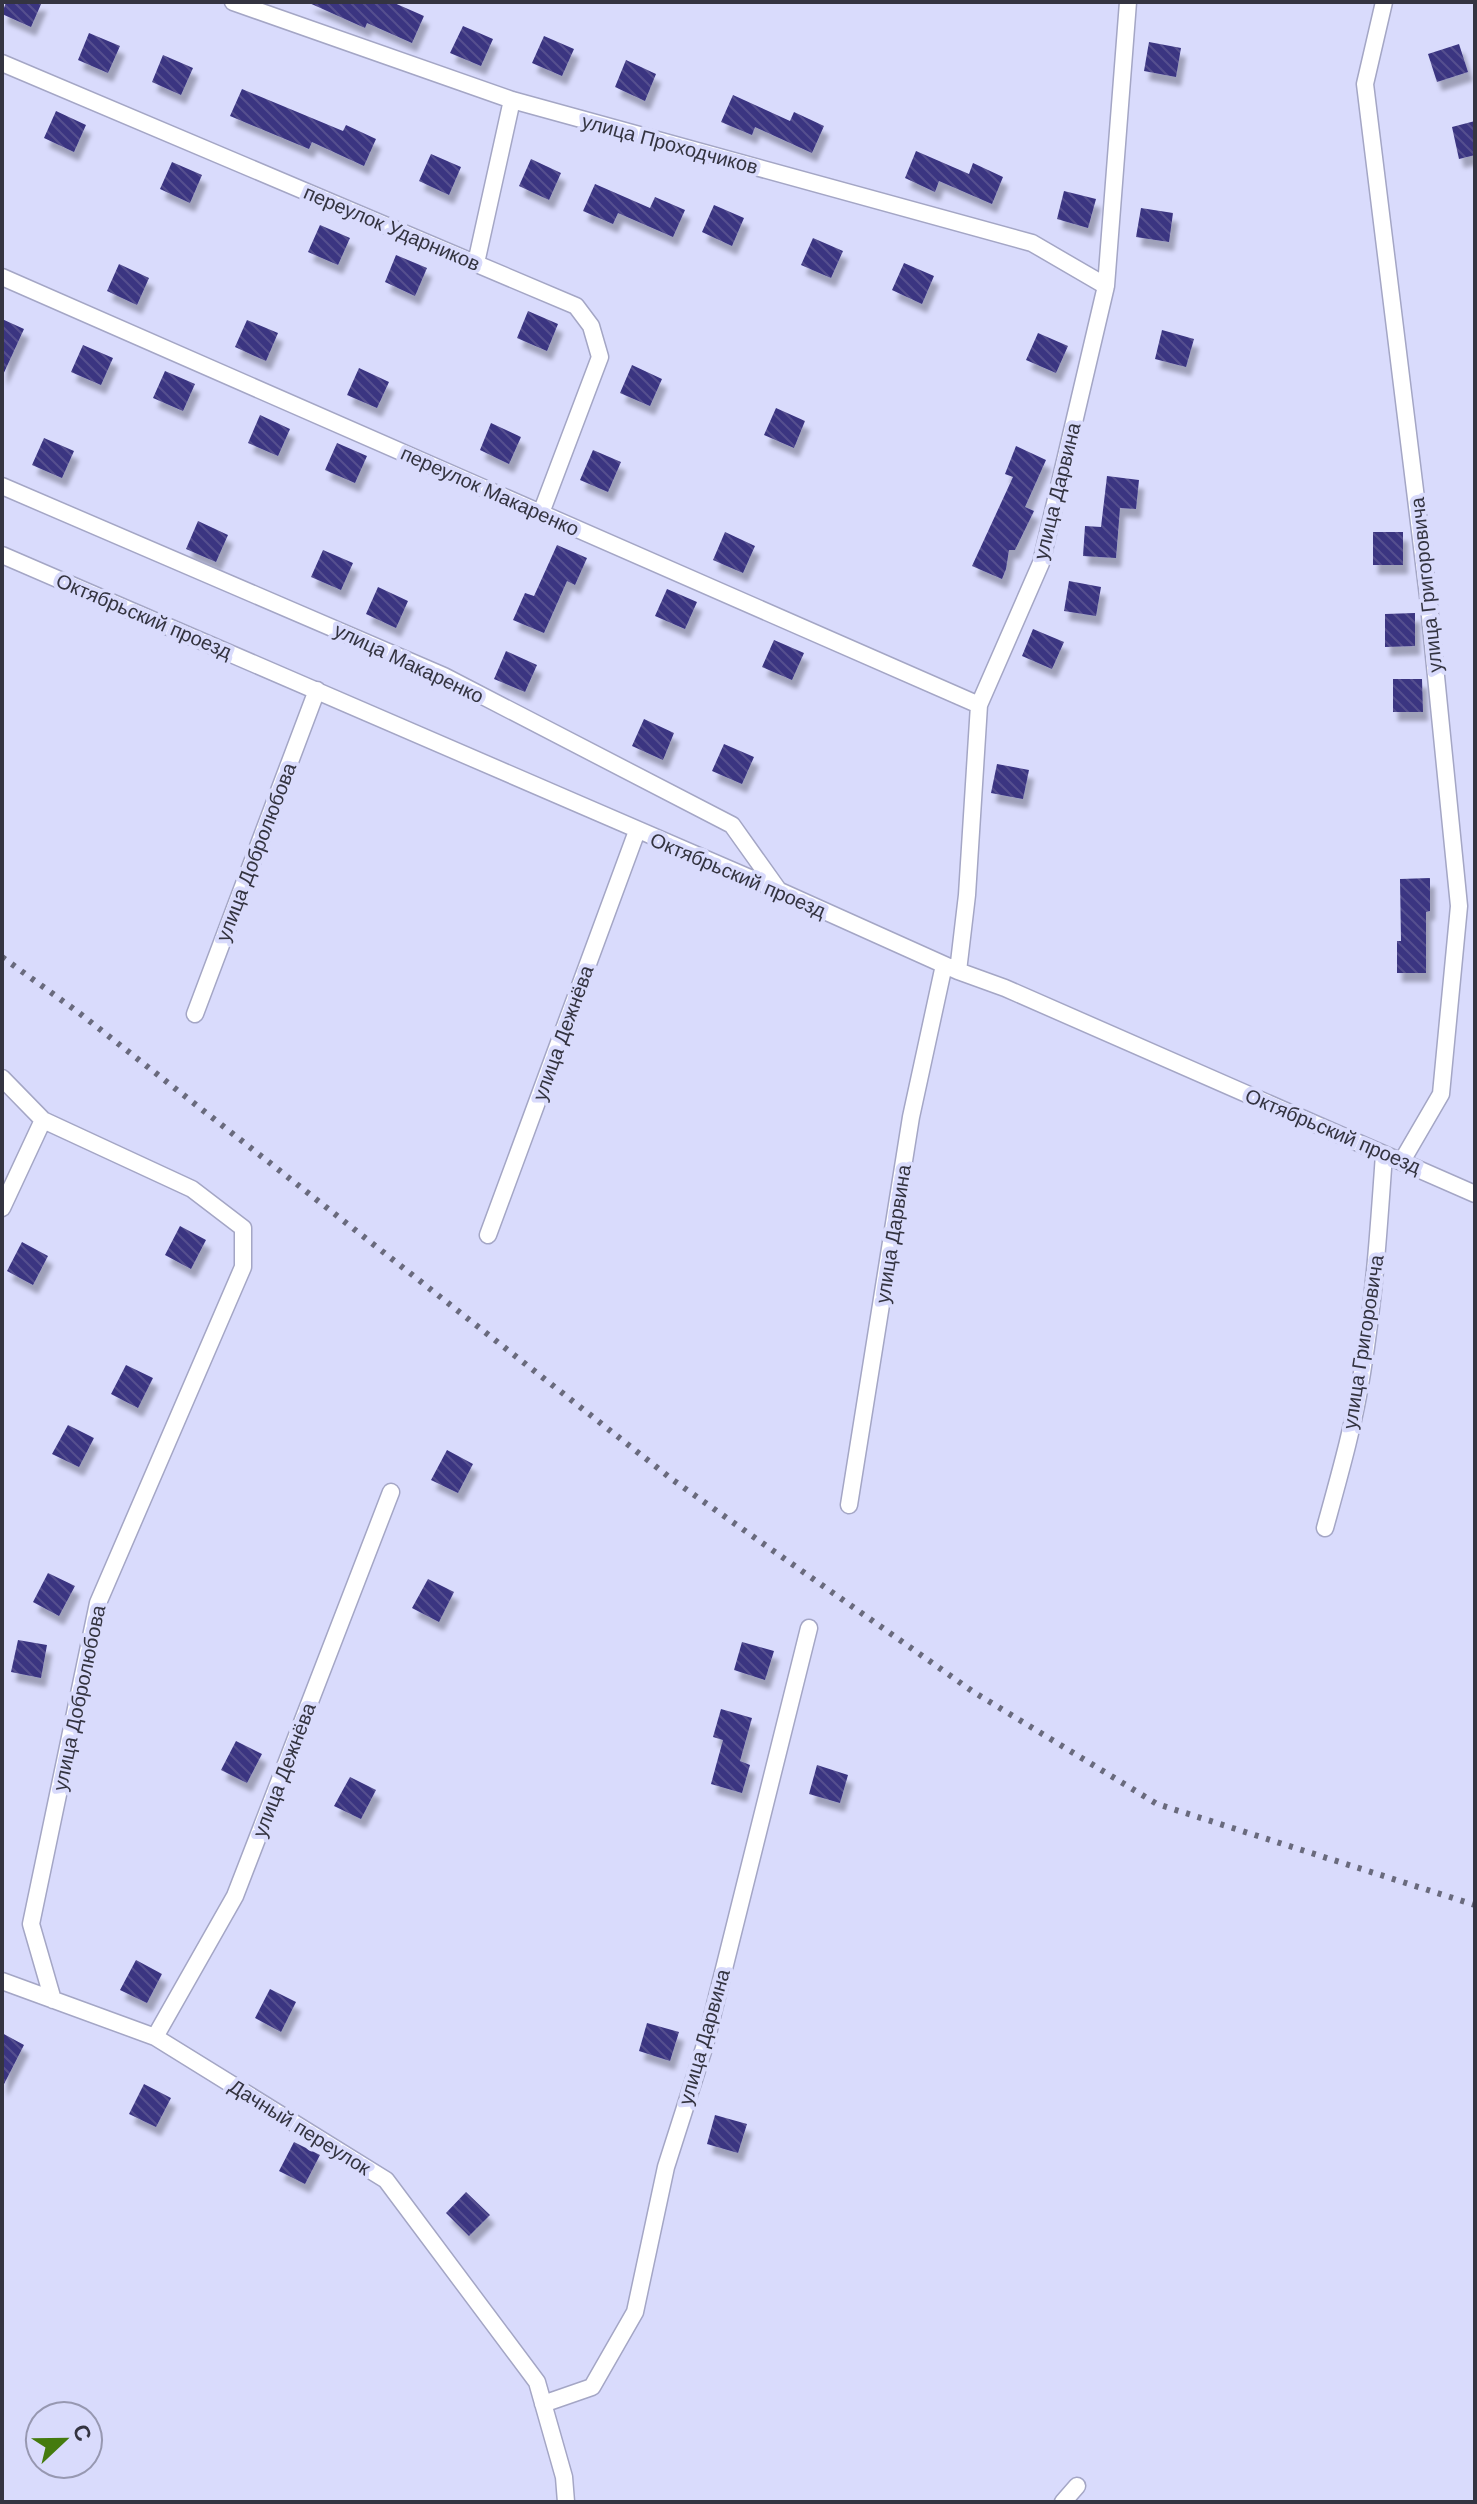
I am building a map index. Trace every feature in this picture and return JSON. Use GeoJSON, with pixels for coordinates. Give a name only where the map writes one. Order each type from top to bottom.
{"type":"FeatureCollection","features":[{"type":"Feature","properties":{"kind":"street","name":"улица Проходчиков"},"geometry":{"type":"LineString","coordinates":[[233,2],[512,100],[1032,243],[1106,286]]}},
{"type":"Feature","properties":{"kind":"street","name":"улица Дарвина"},"geometry":{"type":"LineString","coordinates":[[849,1505],[911,1117],[967,895],[979,705],[1041,563],[1106,286],[1128,2]]}},
{"type":"Feature","properties":{"kind":"street","name":"улица Григоровича"},"geometry":{"type":"LineString","coordinates":[[1384,2],[1365,84],[1428,596],[1459,906],[1441,1094],[1402,1161]]}},
{"type":"Feature","properties":{"kind":"street","name":"переулок Ударников"},"geometry":{"type":"LineString","coordinates":[[2,63],[576,306],[591,326],[600,357],[541,513]]}},
{"type":"Feature","properties":{"kind":"street"},"geometry":{"type":"LineString","coordinates":[[476,263],[512,100]]}},
{"type":"Feature","properties":{"kind":"street","name":"переулок Макаренко"},"geometry":{"type":"LineString","coordinates":[[2,277],[979,705]]}},
{"type":"Feature","properties":{"kind":"street","name":"улица Макаренко"},"geometry":{"type":"LineString","coordinates":[[2,486],[444,676],[732,825],[780,891]]}},
{"type":"Feature","properties":{"kind":"street","name":"Октябрьский проезд"},"geometry":{"type":"LineString","coordinates":[[2,555],[1475,1194]]}},
{"type":"Feature","properties":{"kind":"street","name":"улица Добролюбова"},"geometry":{"type":"LineString","coordinates":[[195,1014],[317,690]]}},
{"type":"Feature","properties":{"kind":"street","name":"улица Дежнёва"},"geometry":{"type":"LineString","coordinates":[[488,1235],[637,831]]}},
{"type":"Feature","properties":{"kind":"street"},"geometry":{"type":"LineString","coordinates":[[2,1078],[43,1120],[2,1208]]}},
{"type":"Feature","properties":{"kind":"street","name":"улица Добролюбова"},"geometry":{"type":"LineString","coordinates":[[43,1120],[192,1189],[243,1228],[243,1267],[98,1603],[31,1924],[53,2000]]}},
{"type":"Feature","properties":{"kind":"street","name":"улица Григоровича"},"geometry":{"type":"LineString","coordinates":[[1325,1528],[1362,1374],[1378,1248],[1384,1154]]}},
{"type":"Feature","properties":{"kind":"street","name":"улица Дежнёва"},"geometry":{"type":"LineString","coordinates":[[155,2037],[235,1896],[391,1492]]}},
{"type":"Feature","properties":{"kind":"street","name":"улица Дарвина"},"geometry":{"type":"LineString","coordinates":[[543,2404],[592,2387],[635,2312],[666,2167],[705,2045],[809,1628]]}},
{"type":"Feature","properties":{"kind":"street","name":"Дачный переулок"},"geometry":{"type":"LineString","coordinates":[[2,1981],[155,2037],[386,2180],[537,2382],[564,2477],[566,2502]]}},
{"type":"Feature","properties":{"kind":"street"},"geometry":{"type":"LineString","coordinates":[[1063,2502],[1077,2486]]}},
{"type":"Feature","properties":{"kind":"building"},"geometry":{"type":"Polygon","coordinates":[[[6,2],[42,2],[31,27],[2,14],[6,2]]]}},
{"type":"Feature","properties":{"kind":"building"},"geometry":{"type":"Polygon","coordinates":[[[307,2],[392,2],[424,16],[412,43],[367,23],[365,28],[307,2]]]}},
{"type":"Feature","properties":{"kind":"building"},"geometry":{"type":"Polygon","coordinates":[[[463,26],[493,39],[481,66],[450,53],[463,26]]]}},
{"type":"Feature","properties":{"kind":"building"},"geometry":{"type":"Polygon","coordinates":[[[89,33],[120,46],[108,73],[78,60],[89,33]]]}},
{"type":"Feature","properties":{"kind":"building"},"geometry":{"type":"Polygon","coordinates":[[[544,36],[574,49],[562,76],[532,63],[544,36]]]}},
{"type":"Feature","properties":{"kind":"building"},"geometry":{"type":"Polygon","coordinates":[[[1149,42],[1181,48],[1176,77],[1144,71],[1149,42]]]}},
{"type":"Feature","properties":{"kind":"building"},"geometry":{"type":"Polygon","coordinates":[[[1459,44],[1468,72],[1437,82],[1428,54],[1459,44]]]}},
{"type":"Feature","properties":{"kind":"building"},"geometry":{"type":"Polygon","coordinates":[[[163,55],[193,68],[181,95],[152,82],[163,55]]]}},
{"type":"Feature","properties":{"kind":"building"},"geometry":{"type":"Polygon","coordinates":[[[626,60],[656,74],[645,101],[615,87],[626,60]]]}},
{"type":"Feature","properties":{"kind":"building"},"geometry":{"type":"Polygon","coordinates":[[[242,89],[343,131],[346,125],[376,139],[364,166],[312,142],[309,149],[230,116],[242,89]]]}},
{"type":"Feature","properties":{"kind":"building"},"geometry":{"type":"Polygon","coordinates":[[[733,95],[790,121],[794,112],[824,126],[812,153],[755,127],[752,135],[721,122],[733,95]]]}},
{"type":"Feature","properties":{"kind":"building"},"geometry":{"type":"Polygon","coordinates":[[[56,111],[86,125],[74,152],[44,138],[56,111]]]}},
{"type":"Feature","properties":{"kind":"building"},"geometry":{"type":"Polygon","coordinates":[[[1475,121],[1475,155],[1459,159],[1452,127],[1475,121]]]}},
{"type":"Feature","properties":{"kind":"building"},"geometry":{"type":"Polygon","coordinates":[[[916,151],[969,174],[973,163],[1003,177],[992,204],[939,181],[935,192],[905,178],[916,151]]]}},
{"type":"Feature","properties":{"kind":"building"},"geometry":{"type":"Polygon","coordinates":[[[431,154],[461,167],[449,195],[419,181],[431,154]]]}},
{"type":"Feature","properties":{"kind":"building"},"geometry":{"type":"Polygon","coordinates":[[[531,159],[561,173],[549,200],[519,186],[531,159]]]}},
{"type":"Feature","properties":{"kind":"building"},"geometry":{"type":"Polygon","coordinates":[[[172,162],[202,175],[190,203],[160,189],[172,162]]]}},
{"type":"Feature","properties":{"kind":"building"},"geometry":{"type":"Polygon","coordinates":[[[595,184],[650,208],[655,197],[685,210],[673,237],[618,213],[613,224],[583,211],[595,184]]]}},
{"type":"Feature","properties":{"kind":"building"},"geometry":{"type":"Polygon","coordinates":[[[1064,191],[1096,199],[1088,228],[1057,219],[1064,191]]]}},
{"type":"Feature","properties":{"kind":"building"},"geometry":{"type":"Polygon","coordinates":[[[714,205],[744,218],[732,246],[702,232],[714,205]]]}},
{"type":"Feature","properties":{"kind":"building"},"geometry":{"type":"Polygon","coordinates":[[[1141,208],[1173,213],[1169,242],[1136,237],[1141,208]]]}},
{"type":"Feature","properties":{"kind":"building"},"geometry":{"type":"Polygon","coordinates":[[[320,225],[350,238],[338,265],[308,252],[320,225]]]}},
{"type":"Feature","properties":{"kind":"building"},"geometry":{"type":"Polygon","coordinates":[[[813,238],[843,251],[831,278],[801,265],[813,238]]]}},
{"type":"Feature","properties":{"kind":"building"},"geometry":{"type":"Polygon","coordinates":[[[396,255],[427,268],[415,296],[385,282],[396,255]]]}},
{"type":"Feature","properties":{"kind":"building"},"geometry":{"type":"Polygon","coordinates":[[[904,263],[934,276],[922,304],[892,290],[904,263]]]}},
{"type":"Feature","properties":{"kind":"building"},"geometry":{"type":"Polygon","coordinates":[[[119,264],[149,278],[137,305],[107,291],[119,264]]]}},
{"type":"Feature","properties":{"kind":"building"},"geometry":{"type":"Polygon","coordinates":[[[528,311],[558,324],[547,351],[517,338],[528,311]]]}},
{"type":"Feature","properties":{"kind":"building"},"geometry":{"type":"Polygon","coordinates":[[[2,319],[24,329],[2,377],[2,319]]]}},
{"type":"Feature","properties":{"kind":"building"},"geometry":{"type":"Polygon","coordinates":[[[247,320],[278,333],[266,361],[235,347],[247,320]]]}},
{"type":"Feature","properties":{"kind":"building"},"geometry":{"type":"Polygon","coordinates":[[[1162,330],[1194,339],[1186,367],[1155,359],[1162,330]]]}},
{"type":"Feature","properties":{"kind":"building"},"geometry":{"type":"Polygon","coordinates":[[[1038,333],[1068,346],[1056,373],[1026,360],[1038,333]]]}},
{"type":"Feature","properties":{"kind":"building"},"geometry":{"type":"Polygon","coordinates":[[[83,345],[113,358],[101,385],[71,372],[83,345]]]}},
{"type":"Feature","properties":{"kind":"building"},"geometry":{"type":"Polygon","coordinates":[[[632,365],[662,379],[650,406],[620,393],[632,365]]]}},
{"type":"Feature","properties":{"kind":"building"},"geometry":{"type":"Polygon","coordinates":[[[359,368],[389,382],[377,408],[347,395],[359,368]]]}},
{"type":"Feature","properties":{"kind":"building"},"geometry":{"type":"Polygon","coordinates":[[[165,371],[195,384],[183,411],[153,398],[165,371]]]}},
{"type":"Feature","properties":{"kind":"building"},"geometry":{"type":"Polygon","coordinates":[[[776,408],[805,421],[794,448],[764,435],[776,408]]]}},
{"type":"Feature","properties":{"kind":"building"},"geometry":{"type":"Polygon","coordinates":[[[260,415],[290,429],[278,456],[248,443],[260,415]]]}},
{"type":"Feature","properties":{"kind":"building"},"geometry":{"type":"Polygon","coordinates":[[[491,423],[521,437],[509,464],[480,450],[491,423]]]}},
{"type":"Feature","properties":{"kind":"building"},"geometry":{"type":"Polygon","coordinates":[[[44,438],[74,451],[62,478],[32,465],[44,438]]]}},
{"type":"Feature","properties":{"kind":"building"},"geometry":{"type":"Polygon","coordinates":[[[337,443],[367,456],[355,483],[325,470],[337,443]]]}},
{"type":"Feature","properties":{"kind":"building"},"geometry":{"type":"Polygon","coordinates":[[[1016,446],[1046,460],[1025,507],[1034,511],[1015,550],[1009,550],[1002,579],[972,566],[1013,477],[1005,474],[1016,446]]]}},
{"type":"Feature","properties":{"kind":"building"},"geometry":{"type":"Polygon","coordinates":[[[593,450],[621,462],[608,492],[580,480],[593,450]]]}},
{"type":"Feature","properties":{"kind":"building"},"geometry":{"type":"Polygon","coordinates":[[[1107,476],[1139,480],[1136,509],[1120,508],[1116,558],[1083,556],[1085,526],[1101,527],[1107,476]]]}},
{"type":"Feature","properties":{"kind":"building"},"geometry":{"type":"Polygon","coordinates":[[[198,521],[228,535],[216,562],[186,549],[198,521]]]}},
{"type":"Feature","properties":{"kind":"building"},"geometry":{"type":"Polygon","coordinates":[[[725,532],[755,546],[743,573],[713,560],[725,532]]]}},
{"type":"Feature","properties":{"kind":"building"},"geometry":{"type":"Polygon","coordinates":[[[1373,532],[1403,532],[1403,565],[1373,565],[1373,532]]]}},
{"type":"Feature","properties":{"kind":"building"},"geometry":{"type":"Polygon","coordinates":[[[557,545],[587,558],[575,585],[567,581],[544,633],[513,620],[525,593],[534,596],[557,545]]]}},
{"type":"Feature","properties":{"kind":"building"},"geometry":{"type":"Polygon","coordinates":[[[323,550],[353,563],[341,590],[311,577],[323,550]]]}},
{"type":"Feature","properties":{"kind":"building"},"geometry":{"type":"Polygon","coordinates":[[[1069,581],[1101,587],[1096,616],[1064,611],[1069,581]]]}},
{"type":"Feature","properties":{"kind":"building"},"geometry":{"type":"Polygon","coordinates":[[[378,587],[408,601],[396,628],[366,614],[378,587]]]}},
{"type":"Feature","properties":{"kind":"building"},"geometry":{"type":"Polygon","coordinates":[[[667,589],[697,602],[685,629],[655,616],[667,589]]]}},
{"type":"Feature","properties":{"kind":"building"},"geometry":{"type":"Polygon","coordinates":[[[1415,613],[1415,646],[1385,647],[1385,614],[1415,613]]]}},
{"type":"Feature","properties":{"kind":"building"},"geometry":{"type":"Polygon","coordinates":[[[1033,629],[1064,642],[1052,669],[1022,656],[1033,629]]]}},
{"type":"Feature","properties":{"kind":"building"},"geometry":{"type":"Polygon","coordinates":[[[774,640],[804,653],[792,680],[762,667],[774,640]]]}},
{"type":"Feature","properties":{"kind":"building"},"geometry":{"type":"Polygon","coordinates":[[[506,651],[537,665],[525,692],[494,679],[506,651]]]}},
{"type":"Feature","properties":{"kind":"building"},"geometry":{"type":"Polygon","coordinates":[[[1393,679],[1422,679],[1423,712],[1393,712],[1393,679]]]}},
{"type":"Feature","properties":{"kind":"building"},"geometry":{"type":"Polygon","coordinates":[[[644,719],[674,733],[663,760],[632,746],[644,719]]]}},
{"type":"Feature","properties":{"kind":"building"},"geometry":{"type":"Polygon","coordinates":[[[724,744],[754,757],[742,784],[712,771],[724,744]]]}},
{"type":"Feature","properties":{"kind":"building"},"geometry":{"type":"Polygon","coordinates":[[[997,764],[1029,770],[1023,799],[991,793],[997,764]]]}},
{"type":"Feature","properties":{"kind":"building"},"geometry":{"type":"Polygon","coordinates":[[[1430,878],[1430,911],[1426,912],[1426,973],[1397,973],[1397,941],[1401,941],[1400,879],[1430,878]]]}},
{"type":"Feature","properties":{"kind":"building"},"geometry":{"type":"Polygon","coordinates":[[[180,1226],[206,1240],[191,1269],[165,1255],[180,1226]]]}},
{"type":"Feature","properties":{"kind":"building"},"geometry":{"type":"Polygon","coordinates":[[[22,1242],[48,1256],[33,1285],[7,1271],[22,1242]]]}},
{"type":"Feature","properties":{"kind":"building"},"geometry":{"type":"Polygon","coordinates":[[[126,1365],[153,1378],[138,1408],[111,1394],[126,1365]]]}},
{"type":"Feature","properties":{"kind":"building"},"geometry":{"type":"Polygon","coordinates":[[[68,1425],[94,1438],[79,1467],[52,1454],[68,1425]]]}},
{"type":"Feature","properties":{"kind":"building"},"geometry":{"type":"Polygon","coordinates":[[[447,1450],[473,1464],[458,1493],[431,1480],[447,1450]]]}},
{"type":"Feature","properties":{"kind":"building"},"geometry":{"type":"Polygon","coordinates":[[[48,1573],[75,1586],[59,1616],[33,1602],[48,1573]]]}},
{"type":"Feature","properties":{"kind":"building"},"geometry":{"type":"Polygon","coordinates":[[[428,1579],[454,1592],[439,1622],[412,1608],[428,1579]]]}},
{"type":"Feature","properties":{"kind":"building"},"geometry":{"type":"Polygon","coordinates":[[[18,1640],[47,1645],[41,1678],[11,1672],[18,1640]]]}},
{"type":"Feature","properties":{"kind":"building"},"geometry":{"type":"Polygon","coordinates":[[[742,1642],[774,1651],[765,1680],[734,1670],[742,1642]]]}},
{"type":"Feature","properties":{"kind":"building"},"geometry":{"type":"Polygon","coordinates":[[[721,1709],[752,1718],[740,1761],[750,1765],[742,1793],[711,1784],[723,1740],[713,1737],[721,1709]]]}},
{"type":"Feature","properties":{"kind":"building"},"geometry":{"type":"Polygon","coordinates":[[[236,1741],[262,1754],[247,1783],[221,1770],[236,1741]]]}},
{"type":"Feature","properties":{"kind":"building"},"geometry":{"type":"Polygon","coordinates":[[[817,1765],[848,1775],[840,1803],[809,1794],[817,1765]]]}},
{"type":"Feature","properties":{"kind":"building"},"geometry":{"type":"Polygon","coordinates":[[[350,1777],[376,1790],[361,1819],[334,1806],[350,1777]]]}},
{"type":"Feature","properties":{"kind":"building"},"geometry":{"type":"Polygon","coordinates":[[[136,1960],[162,1974],[147,2003],[120,1990],[136,1960]]]}},
{"type":"Feature","properties":{"kind":"building"},"geometry":{"type":"Polygon","coordinates":[[[270,1989],[296,2002],[281,2032],[255,2018],[270,1989]]]}},
{"type":"Feature","properties":{"kind":"building"},"geometry":{"type":"Polygon","coordinates":[[[647,2023],[679,2032],[670,2061],[639,2051],[647,2023]]]}},
{"type":"Feature","properties":{"kind":"building"},"geometry":{"type":"Polygon","coordinates":[[[2,2033],[24,2045],[2,2088],[2,2033]]]}},
{"type":"Feature","properties":{"kind":"building"},"geometry":{"type":"Polygon","coordinates":[[[144,2084],[171,2098],[156,2127],[129,2114],[144,2084]]]}},
{"type":"Feature","properties":{"kind":"building"},"geometry":{"type":"Polygon","coordinates":[[[715,2115],[747,2124],[738,2153],[707,2144],[715,2115]]]}},
{"type":"Feature","properties":{"kind":"building"},"geometry":{"type":"Polygon","coordinates":[[[294,2142],[320,2155],[305,2184],[279,2171],[294,2142]]]}},
{"type":"Feature","properties":{"kind":"building"},"geometry":{"type":"Polygon","coordinates":[[[466,2192],[490,2215],[469,2236],[446,2213],[466,2192]]]}},
{"type":"Feature","properties":{"kind":"railway"},"geometry":{"type":"LineString","coordinates":[[2,957],[78,1012],[673,1480],[972,1691],[1157,1804],[1475,1905]]}}]}
